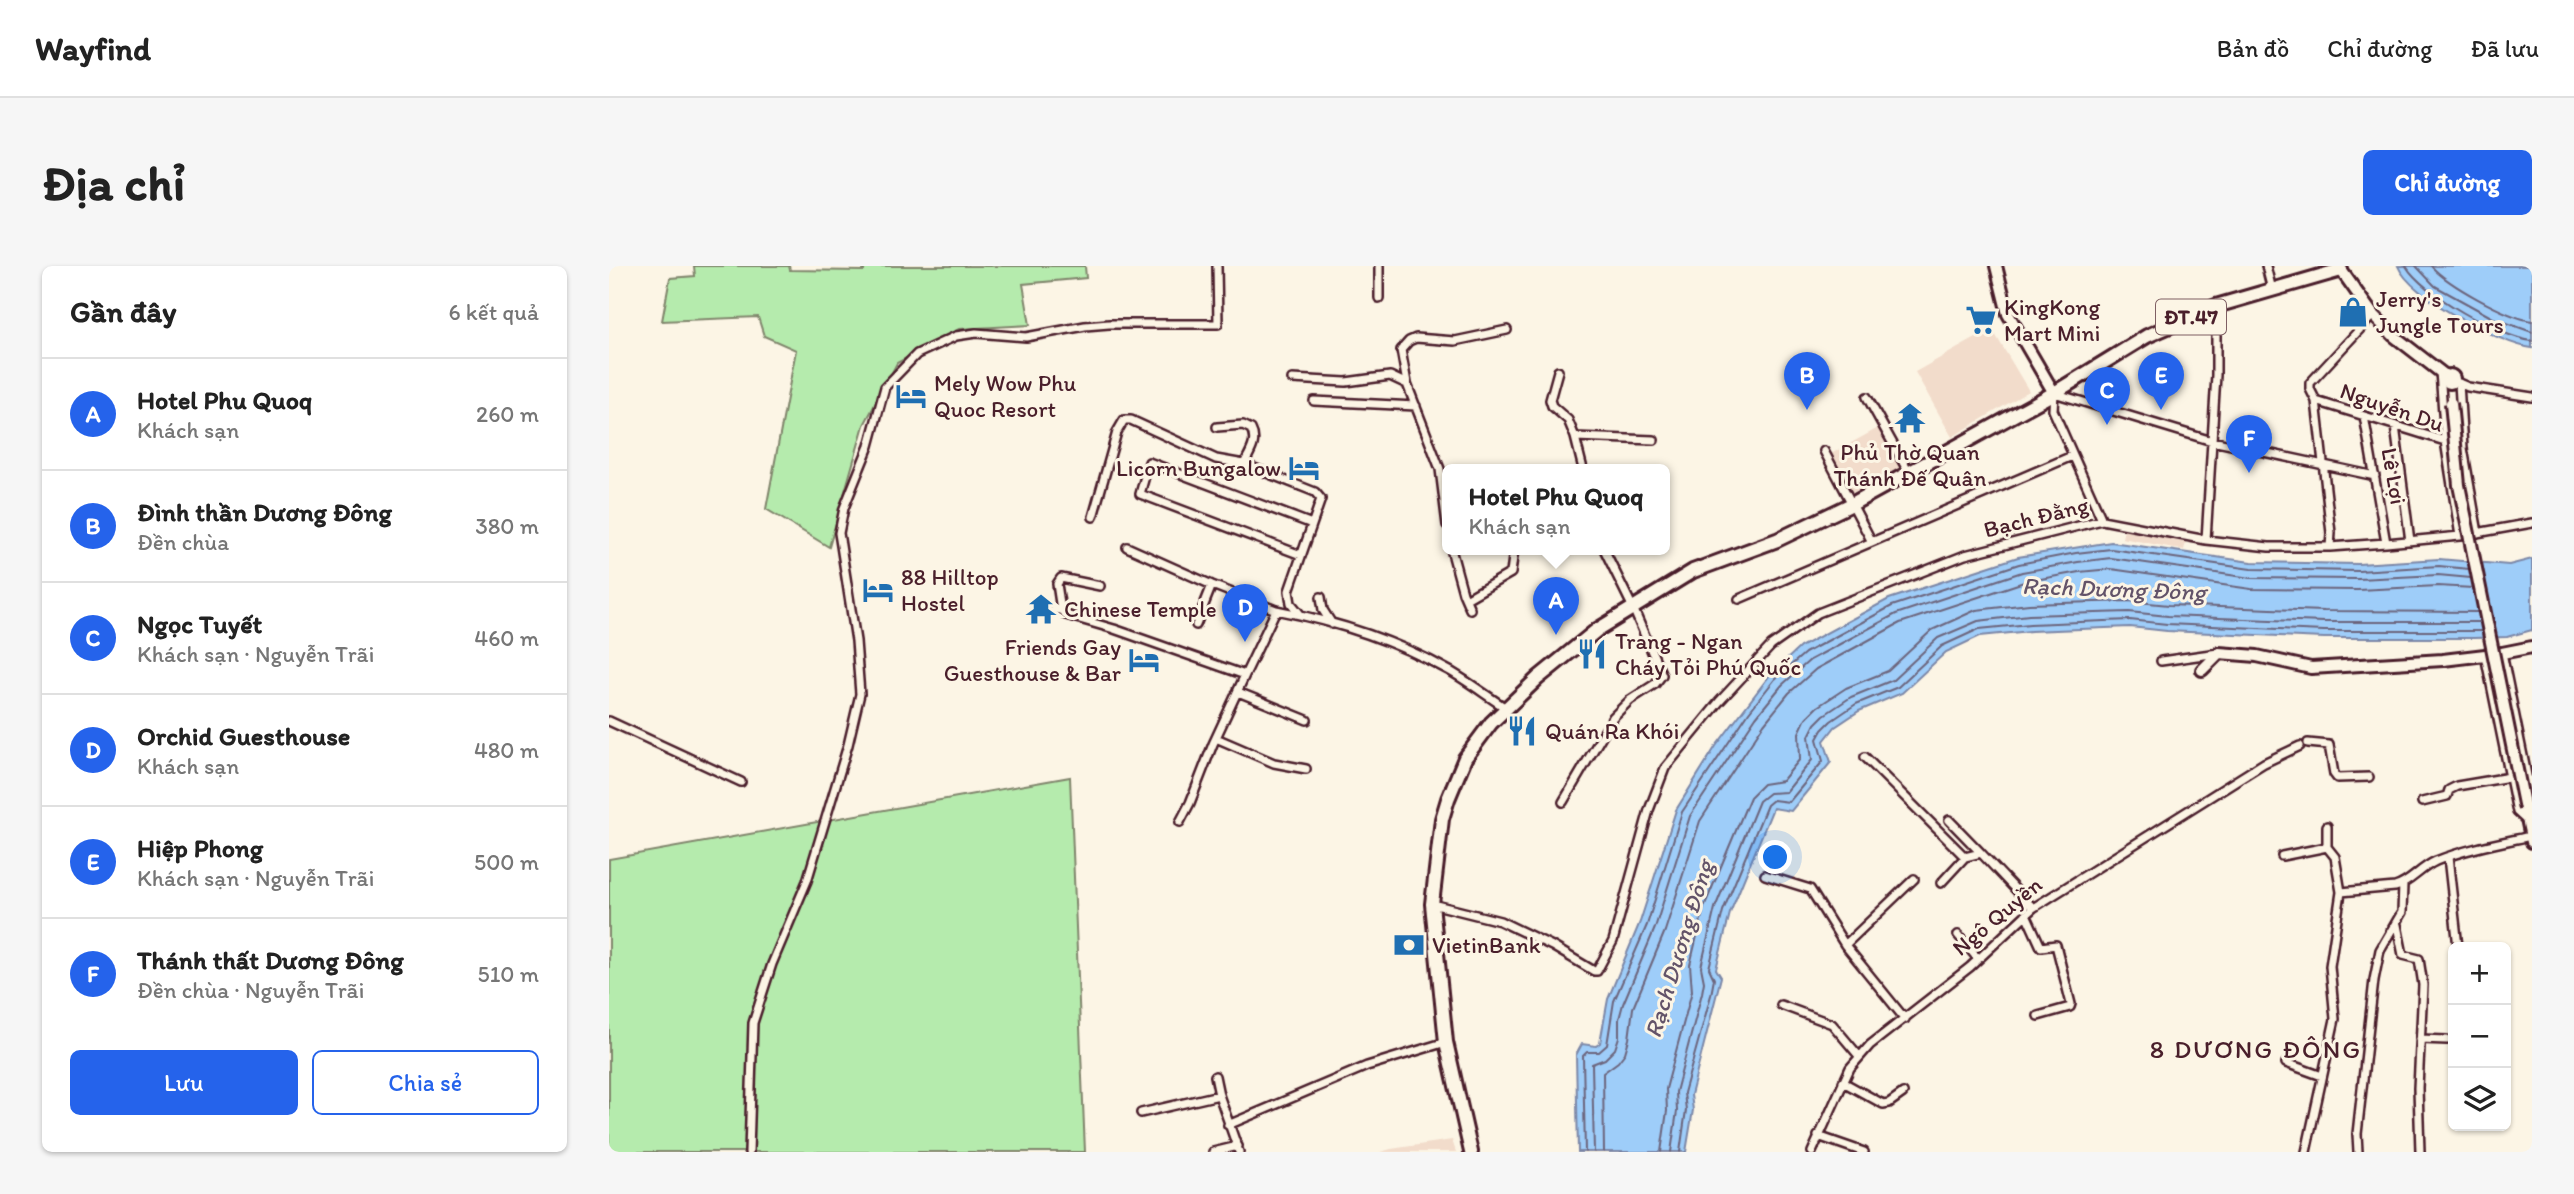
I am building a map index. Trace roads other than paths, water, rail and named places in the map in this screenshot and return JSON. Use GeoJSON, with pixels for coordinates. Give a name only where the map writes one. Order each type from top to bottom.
{"type":"FeatureCollection","features":[{"type":"Feature","properties":{"kind":"main road"},"geometry":{"type":"LineString","coordinates":[[1471,1152],[1446,1042],[1432,904],[1442,819],[1471,748],[1506,708],[1567,653],[1597,630],[1693,571],[1786,536],[1852,504],[2054,393],[2008,314],[1996,266]]}},
{"type":"Feature","properties":{"kind":"main road"},"geometry":{"type":"LineString","coordinates":[[2342,268],[2374,315],[2394,336],[2450,379],[2459,485],[2530,806],[2528,822],[2531,839]]}},
{"type":"Feature","properties":{"kind":"main road","name":"ĐT.47"},"geometry":{"type":"LineString","coordinates":[[2054,393],[2147,336],[2216,306],[2342,268]]}},
{"type":"Feature","properties":{"kind":"main road"},"geometry":{"type":"LineString","coordinates":[[2202,670],[2219,653],[2257,656],[2311,668],[2485,655],[2532,647]]}},
{"type":"Feature","properties":{"kind":"street"},"geometry":{"type":"LineString","coordinates":[[749,1152],[753,1023],[772,964],[807,881],[848,745],[860,694],[856,641],[839,533],[844,508],[869,446],[885,387],[917,354],[956,336],[976,333],[1026,337],[1109,324],[1218,324],[1217,266]]}},
{"type":"Feature","properties":{"kind":"street"},"geometry":{"type":"LineString","coordinates":[[1379,266],[1379,298]]}},
{"type":"Feature","properties":{"kind":"street"},"geometry":{"type":"LineString","coordinates":[[2266,266],[2272,290]]}},
{"type":"Feature","properties":{"kind":"street"},"geometry":{"type":"LineString","coordinates":[[2206,540],[2216,375],[2216,306]]}},
{"type":"Feature","properties":{"kind":"street"},"geometry":{"type":"LineString","coordinates":[[2330,547],[2316,401],[2309,389],[2314,377],[2374,315]]}},
{"type":"Feature","properties":{"kind":"street"},"geometry":{"type":"LineString","coordinates":[[1442,485],[1440,469],[1417,406],[1412,401],[1401,350],[1416,338],[1455,341],[1507,330]]}},
{"type":"Feature","properties":{"kind":"street"},"geometry":{"type":"LineString","coordinates":[[1558,371],[1550,400],[1552,406],[1567,420],[1582,464]]}},
{"type":"Feature","properties":{"kind":"street"},"geometry":{"type":"LineString","coordinates":[[1292,379],[1346,382],[1390,376],[1407,384]]}},
{"type":"Feature","properties":{"kind":"street"},"geometry":{"type":"LineString","coordinates":[[2450,379],[2468,387],[2532,397]]}},
{"type":"Feature","properties":{"kind":"street"},"geometry":{"type":"LineString","coordinates":[[2445,441],[2450,379]]}},
{"type":"Feature","properties":{"kind":"street"},"geometry":{"type":"LineString","coordinates":[[2450,379],[2478,533]]}},
{"type":"Feature","properties":{"kind":"street"},"geometry":{"type":"LineString","coordinates":[[2102,520],[2053,410],[2054,393],[2212,442],[2375,476]]}},
{"type":"Feature","properties":{"kind":"street"},"geometry":{"type":"LineString","coordinates":[[1867,397],[1909,473]]}},
{"type":"Feature","properties":{"kind":"street"},"geometry":{"type":"LineString","coordinates":[[1314,401],[1417,406]]}},
{"type":"Feature","properties":{"kind":"street","name":"Nguyễn Du"},"geometry":{"type":"LineString","coordinates":[[2316,401],[2445,441],[2460,536]]}},
{"type":"Feature","properties":{"kind":"street","name":"Lê Lợi"},"geometry":{"type":"LineString","coordinates":[[2364,416],[2386,544]]}},
{"type":"Feature","properties":{"kind":"street"},"geometry":{"type":"LineString","coordinates":[[1093,517],[1117,432],[1124,420],[1142,425],[1216,459],[1244,464],[1315,492],[1321,499],[1289,592],[1291,603],[1301,615]]}},
{"type":"Feature","properties":{"kind":"street"},"geometry":{"type":"LineString","coordinates":[[1217,427],[1243,425],[1251,429],[1254,443],[1244,464]]}},
{"type":"Feature","properties":{"kind":"street","name":"Lê Lợi"},"geometry":{"type":"LineString","coordinates":[[2395,426],[2410,541]]}},
{"type":"Feature","properties":{"kind":"street"},"geometry":{"type":"LineString","coordinates":[[1574,437],[1654,440]]}},
{"type":"Feature","properties":{"kind":"street"},"geometry":{"type":"LineString","coordinates":[[1824,451],[1872,542]]}},
{"type":"Feature","properties":{"kind":"street"},"geometry":{"type":"LineString","coordinates":[[1739,599],[2072,456]]}},
{"type":"Feature","properties":{"kind":"street"},"geometry":{"type":"LineString","coordinates":[[1301,555],[1140,494],[1149,462],[1312,524]]}},
{"type":"Feature","properties":{"kind":"street","name":"Bạch Đằng"},"geometry":{"type":"LineString","coordinates":[[1432,904],[1500,921],[1597,971],[1613,941],[1649,810],[1665,768],[1719,702],[1771,646],[1818,613],[1965,555],[2102,520],[2253,547],[2386,544],[2460,536],[2532,523]]}},
{"type":"Feature","properties":{"kind":"street"},"geometry":{"type":"LineString","coordinates":[[1127,547],[1276,610],[1332,624],[1403,649],[1448,670],[1506,708]]}},
{"type":"Feature","properties":{"kind":"street"},"geometry":{"type":"LineString","coordinates":[[1453,555],[1471,609]]}},
{"type":"Feature","properties":{"kind":"street"},"geometry":{"type":"LineString","coordinates":[[1466,599],[1511,573],[1513,555]]}},
{"type":"Feature","properties":{"kind":"street"},"geometry":{"type":"LineString","coordinates":[[1563,802],[1612,717],[1630,700],[1655,684],[1662,675],[1607,555]]}},
{"type":"Feature","properties":{"kind":"street"},"geometry":{"type":"LineString","coordinates":[[1100,586],[1061,579],[1057,584],[1061,610],[1066,615],[1245,675]]}},
{"type":"Feature","properties":{"kind":"street"},"geometry":{"type":"LineString","coordinates":[[1196,625],[1212,585]]}},
{"type":"Feature","properties":{"kind":"street"},"geometry":{"type":"LineString","coordinates":[[1321,597],[1323,610],[1332,624]]}},
{"type":"Feature","properties":{"kind":"street"},"geometry":{"type":"LineString","coordinates":[[1043,610],[1061,610]]}},
{"type":"Feature","properties":{"kind":"street"},"geometry":{"type":"LineString","coordinates":[[1180,822],[1201,780],[1216,737],[1276,610]]}},
{"type":"Feature","properties":{"kind":"street"},"geometry":{"type":"LineString","coordinates":[[2161,661],[2219,653]]}},
{"type":"Feature","properties":{"kind":"street"},"geometry":{"type":"LineString","coordinates":[[2502,653],[2530,806]]}},
{"type":"Feature","properties":{"kind":"street"},"geometry":{"type":"LineString","coordinates":[[2485,655],[2517,812],[2528,822]]}},
{"type":"Feature","properties":{"kind":"street"},"geometry":{"type":"LineString","coordinates":[[1238,692],[1307,720]]}},
{"type":"Feature","properties":{"kind":"street"},"geometry":{"type":"LineString","coordinates":[[609,721],[741,782]]}},
{"type":"Feature","properties":{"kind":"street"},"geometry":{"type":"LineString","coordinates":[[1216,737],[1274,763],[1306,769]]}},
{"type":"Feature","properties":{"kind":"street","name":"Ngô Quyền"},"geometry":{"type":"LineString","coordinates":[[1812,1152],[1843,1082],[1859,1056],[1977,959],[2032,908],[2263,763],[2304,745],[2329,745],[2337,778],[2369,777]]}},
{"type":"Feature","properties":{"kind":"street"},"geometry":{"type":"LineString","coordinates":[[1864,757],[1965,857]]}},
{"type":"Feature","properties":{"kind":"street"},"geometry":{"type":"LineString","coordinates":[[2422,802],[2447,796],[2449,790],[2457,786],[2510,777]]}},
{"type":"Feature","properties":{"kind":"street"},"geometry":{"type":"LineString","coordinates":[[1949,820],[2032,908]]}},
{"type":"Feature","properties":{"kind":"street"},"geometry":{"type":"LineString","coordinates":[[2306,1152],[2335,1019],[2330,965],[2341,892],[2335,857],[2327,847],[2327,825]]}},
{"type":"Feature","properties":{"kind":"street"},"geometry":{"type":"LineString","coordinates":[[2341,892],[2389,889],[2403,885],[2426,867],[2448,857],[2476,848],[2531,839]]}},
{"type":"Feature","properties":{"kind":"street"},"geometry":{"type":"LineString","coordinates":[[2281,856],[2327,847]]}},
{"type":"Feature","properties":{"kind":"street"},"geometry":{"type":"LineString","coordinates":[[1941,883],[1965,857],[1981,853]]}},
{"type":"Feature","properties":{"kind":"street"},"geometry":{"type":"LineString","coordinates":[[2448,857],[2457,942]]}},
{"type":"Feature","properties":{"kind":"street"},"geometry":{"type":"LineString","coordinates":[[1765,875],[1811,889],[1845,945],[1905,1018]]}},
{"type":"Feature","properties":{"kind":"street"},"geometry":{"type":"LineString","coordinates":[[1845,945],[1914,879]]}},
{"type":"Feature","properties":{"kind":"street"},"geometry":{"type":"LineString","coordinates":[[2358,1152],[2357,1134],[2374,980],[2380,950],[2402,912],[2403,885]]}},
{"type":"Feature","properties":{"kind":"street"},"geometry":{"type":"LineString","coordinates":[[2026,914],[2041,947],[2056,945],[2071,1004],[2070,1007],[2038,1016]]}},
{"type":"Feature","properties":{"kind":"street"},"geometry":{"type":"LineString","coordinates":[[2396,923],[2403,955],[2419,959],[2423,985],[2418,1088],[2420,1152]]}},
{"type":"Feature","properties":{"kind":"street"},"geometry":{"type":"LineString","coordinates":[[1958,935],[1977,959]]}},
{"type":"Feature","properties":{"kind":"street"},"geometry":{"type":"LineString","coordinates":[[1781,1005],[1832,1024],[1859,1056]]}},
{"type":"Feature","properties":{"kind":"street"},"geometry":{"type":"LineString","coordinates":[[2420,1039],[2447,1040]]}},
{"type":"Feature","properties":{"kind":"street"},"geometry":{"type":"LineString","coordinates":[[1228,1125],[1367,1066],[1446,1042]]}},
{"type":"Feature","properties":{"kind":"street"},"geometry":{"type":"LineString","coordinates":[[2286,1063],[2322,1076]]}},
{"type":"Feature","properties":{"kind":"street"},"geometry":{"type":"LineString","coordinates":[[1213,1152],[1238,1149],[1228,1125],[1215,1076]]}},
{"type":"Feature","properties":{"kind":"street"},"geometry":{"type":"LineString","coordinates":[[1843,1082],[1883,1104],[1903,1093]]}},
{"type":"Feature","properties":{"kind":"street"},"geometry":{"type":"LineString","coordinates":[[1141,1113],[1219,1095]]}},
{"type":"Feature","properties":{"kind":"street"},"geometry":{"type":"LineString","coordinates":[[1818,1136],[1864,1152]]}},
{"type":"Feature","properties":{"kind":"water"},"geometry":{"type":"Polygon","coordinates":[[[2398,266],[2532,266],[2532,348],[2499,338],[2437,305],[2406,278],[2398,266]]]}},
{"type":"Feature","properties":{"kind":"water","name":"Rạch Dương Đông"},"geometry":{"type":"Polygon","coordinates":[[[2111,542],[2251,562],[2358,564],[2439,559],[2509,565],[2532,559],[2532,630],[2507,637],[2324,638],[2130,627],[1980,636],[1946,652],[1902,693],[1859,711],[1835,727],[1824,741],[1831,762],[1791,811],[1773,808],[1730,913],[1716,969],[1721,977],[1691,1095],[1693,1110],[1686,1152],[1578,1152],[1576,1055],[1582,1044],[1596,1046],[1600,1043],[1608,999],[1640,922],[1676,810],[1716,746],[1770,675],[1800,647],[1889,599],[2018,557],[2111,542]]]}},
{"type":"Feature","properties":{"kind":"place","name":"Jerry's Jungle Tours"},"geometry":{"type":"Point","coordinates":[2353,312]}},
{"type":"Feature","properties":{"kind":"place","name":"KingKong Mart Mini"},"geometry":{"type":"Point","coordinates":[1981,320]}},
{"type":"Feature","properties":{"kind":"place","name":"Mely Wow Phu Quoc Resort"},"geometry":{"type":"Point","coordinates":[911,396]}},
{"type":"Feature","properties":{"kind":"place","name":"Đình thần Dương Đông"},"geometry":{"type":"Point","coordinates":[1807,410]}},
{"type":"Feature","properties":{"kind":"place","name":"Hiệp Phong"},"geometry":{"type":"Point","coordinates":[2161,410]}},
{"type":"Feature","properties":{"kind":"place","name":"Phủ Thờ Quan Thánh Đế Quân"},"geometry":{"type":"Point","coordinates":[1910,418]}},
{"type":"Feature","properties":{"kind":"place","name":"Ngọc Tuyết"},"geometry":{"type":"Point","coordinates":[2107,425]}},
{"type":"Feature","properties":{"kind":"place","name":"Licorn Bungalow"},"geometry":{"type":"Point","coordinates":[1304,468]}},
{"type":"Feature","properties":{"kind":"place","name":"Thánh thất Dương Đông"},"geometry":{"type":"Point","coordinates":[2249,473]}},
{"type":"Feature","properties":{"kind":"place","name":"88 Hilltop Hostel"},"geometry":{"type":"Point","coordinates":[878,590]}},
{"type":"Feature","properties":{"kind":"place","name":"Chinese Temple"},"geometry":{"type":"Point","coordinates":[1041,609]}},
{"type":"Feature","properties":{"kind":"place","name":"Hotel Phu Quoq"},"geometry":{"type":"Point","coordinates":[1556,635]}},
{"type":"Feature","properties":{"kind":"place","name":"Orchid Guesthouse"},"geometry":{"type":"Point","coordinates":[1245,642]}},
{"type":"Feature","properties":{"kind":"place","name":"Trang - Ngan Cháy Tỏi Phú Quốc"},"geometry":{"type":"Point","coordinates":[1592,654]}},
{"type":"Feature","properties":{"kind":"place","name":"Friends Gay Guesthouse & Bar"},"geometry":{"type":"Point","coordinates":[1144,660]}},
{"type":"Feature","properties":{"kind":"place","name":"Quán Ra Khói"},"geometry":{"type":"Point","coordinates":[1522,731]}},
{"type":"Feature","properties":{"kind":"place","name":"VietinBank"},"geometry":{"type":"Point","coordinates":[1409,945]}},
{"type":"Feature","properties":{"kind":"district","name":"8 DƯƠNG ĐÔNG"},"geometry":{"type":"Point","coordinates":[2256,1049]}}]}
